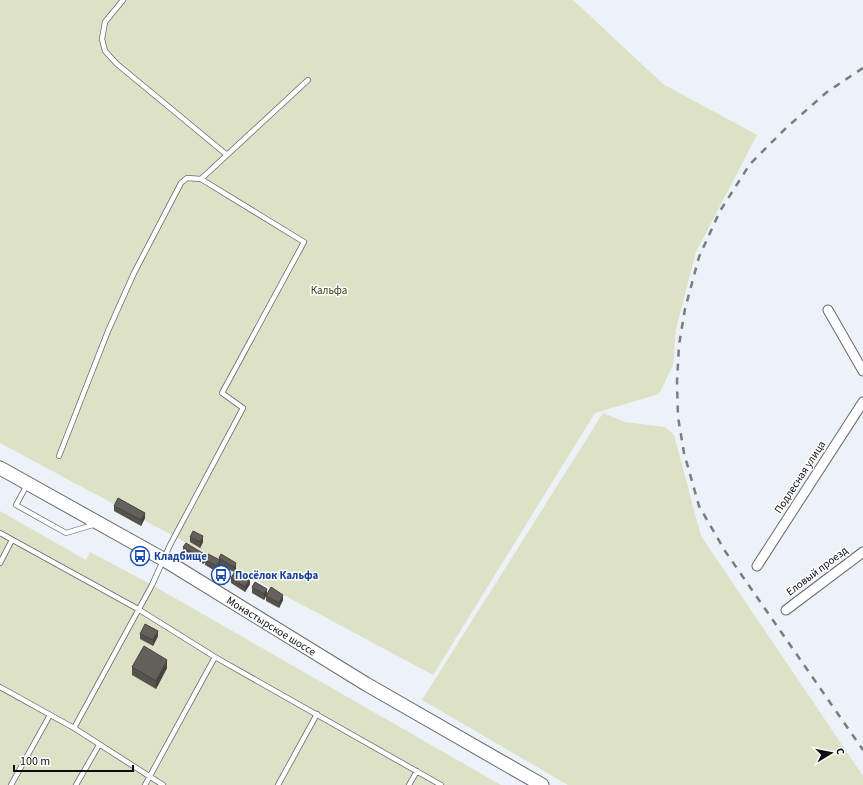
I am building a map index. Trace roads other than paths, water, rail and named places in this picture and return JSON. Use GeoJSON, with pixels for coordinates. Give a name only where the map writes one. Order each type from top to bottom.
{"type":"FeatureCollection","features":[{"type":"Feature","properties":{"kind":"main road","name":"Монастырское шоссе"},"geometry":{"type":"LineString","coordinates":[[0,468],[163,559],[366,684],[542,785]]}},
{"type":"Feature","properties":{"kind":"street"},"geometry":{"type":"LineString","coordinates":[[828,310],[863,371]]}},
{"type":"Feature","properties":{"kind":"street","name":"Подлесная улица"},"geometry":{"type":"LineString","coordinates":[[757,566],[863,402]]}},
{"type":"Feature","properties":{"kind":"street","name":"Еловый проезд"},"geometry":{"type":"LineString","coordinates":[[786,610],[863,552]]}},
{"type":"Feature","properties":{"kind":"lane"},"geometry":{"type":"LineString","coordinates":[[123,0],[105,22],[102,39],[105,51],[118,64],[227,155]]}},
{"type":"Feature","properties":{"kind":"lane"},"geometry":{"type":"LineString","coordinates":[[201,179],[308,80]]}},
{"type":"Feature","properties":{"kind":"lane"},"geometry":{"type":"LineString","coordinates":[[59,456],[108,331],[134,273],[181,183],[187,178],[201,179],[304,242],[222,393],[243,408],[163,559],[152,585],[74,728]]}},
{"type":"Feature","properties":{"kind":"lane"},"geometry":{"type":"LineString","coordinates":[[28,483],[16,506],[66,533],[100,523]]}},
{"type":"Feature","properties":{"kind":"lane"},"geometry":{"type":"LineString","coordinates":[[0,533],[138,609],[216,657],[441,785]]}},
{"type":"Feature","properties":{"kind":"lane"},"geometry":{"type":"LineString","coordinates":[[0,562],[12,540]]}},
{"type":"Feature","properties":{"kind":"lane"},"geometry":{"type":"LineString","coordinates":[[145,785],[216,657]]}},
{"type":"Feature","properties":{"kind":"lane"},"geometry":{"type":"LineString","coordinates":[[0,687],[74,728],[163,785]]}},
{"type":"Feature","properties":{"kind":"lane"},"geometry":{"type":"LineString","coordinates":[[278,785],[317,714]]}},
{"type":"Feature","properties":{"kind":"lane"},"geometry":{"type":"LineString","coordinates":[[11,785],[50,715]]}},
{"type":"Feature","properties":{"kind":"lane"},"geometry":{"type":"LineString","coordinates":[[76,785],[99,745]]}},
{"type":"Feature","properties":{"kind":"lane"},"geometry":{"type":"LineString","coordinates":[[409,785],[417,771]]}},
{"type":"Feature","properties":{"kind":"railway"},"geometry":{"type":"LineString","coordinates":[[863,68],[827,92],[785,129],[750,164],[720,211],[699,257],[685,309],[679,345],[677,382],[678,417],[684,453],[699,506],[725,551],[863,750]]}},
{"type":"Feature","properties":{"kind":"place","name":"Кладбище"},"geometry":{"type":"Point","coordinates":[140,556]}},
{"type":"Feature","properties":{"kind":"place","name":"Посёлок Кальфа"},"geometry":{"type":"Point","coordinates":[221,575]}},
{"type":"Feature","properties":{"kind":"park label","name":"Кальфа"},"geometry":{"type":"Point","coordinates":[329,290]}}]}
